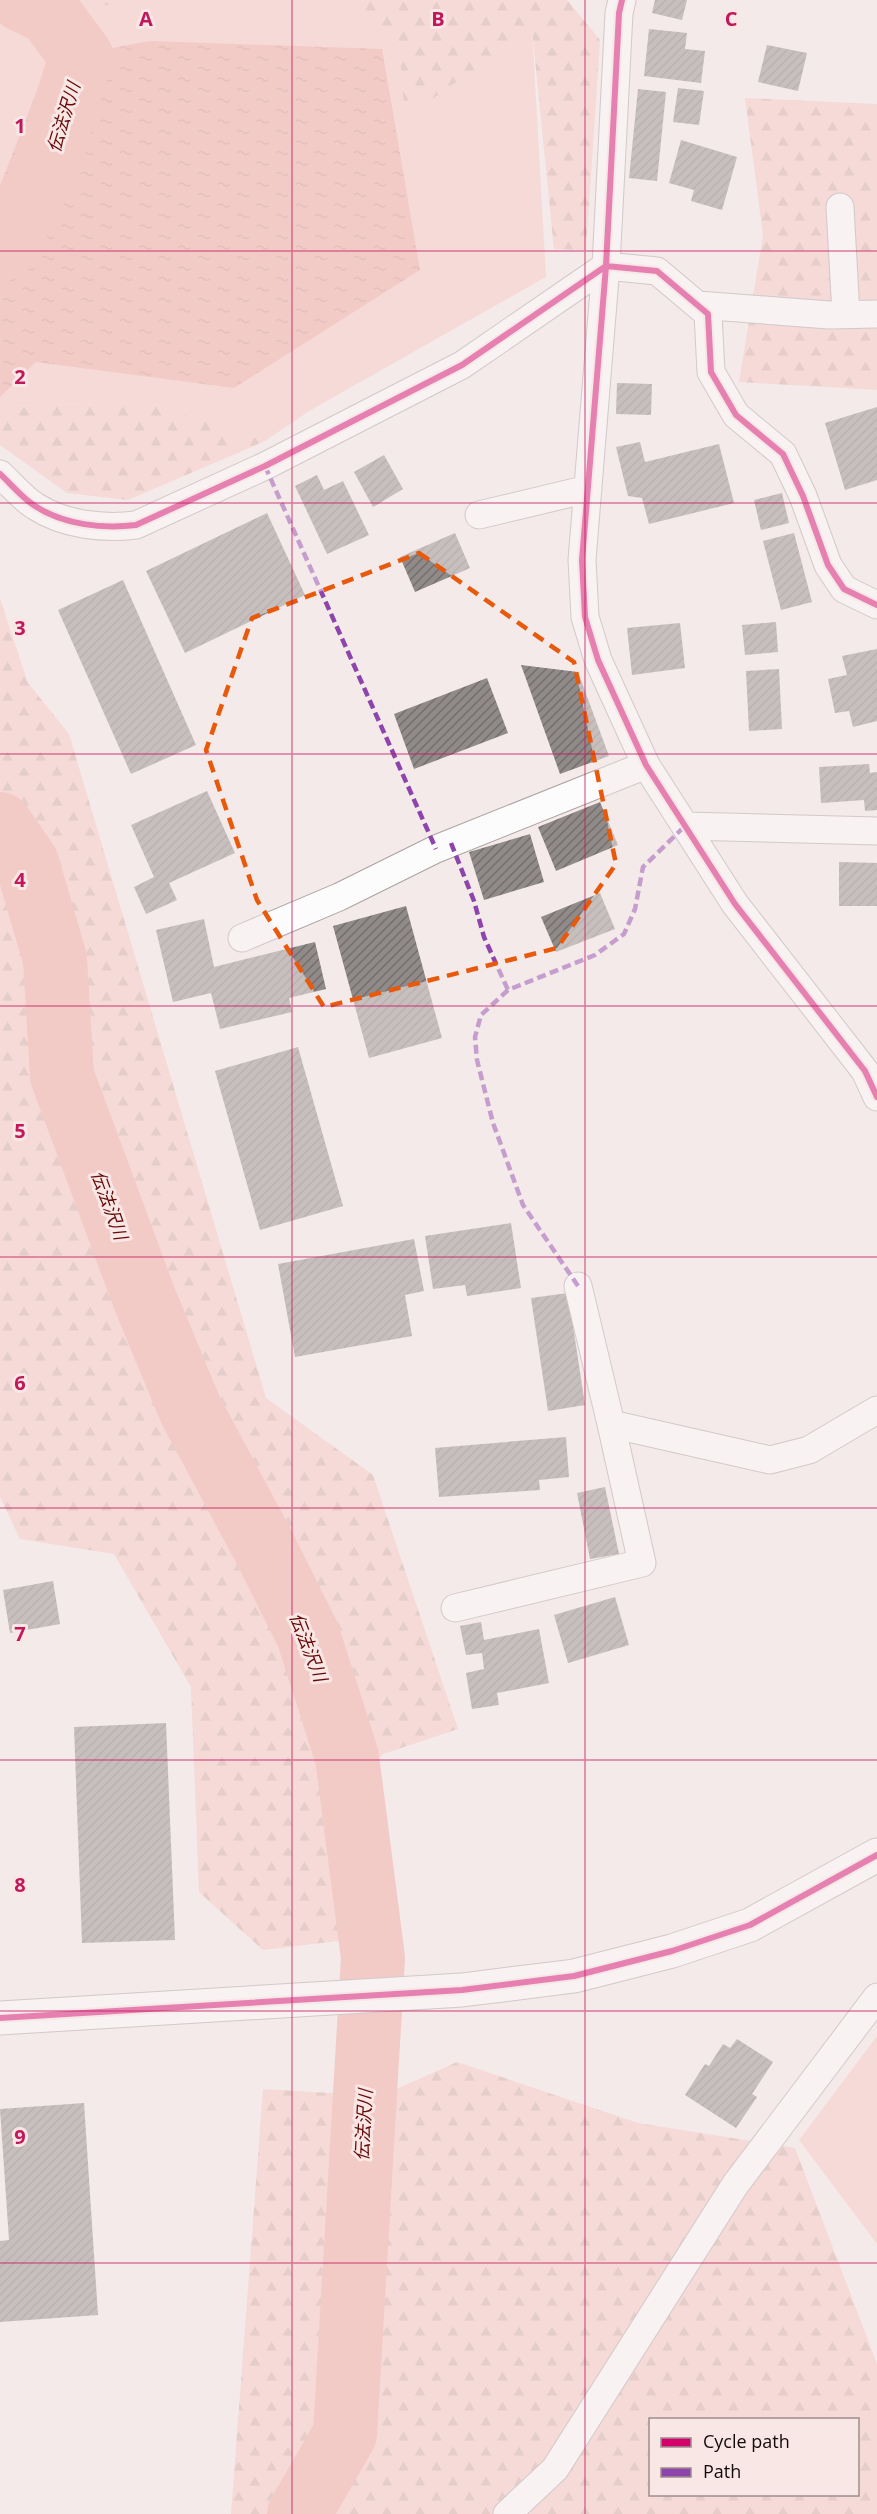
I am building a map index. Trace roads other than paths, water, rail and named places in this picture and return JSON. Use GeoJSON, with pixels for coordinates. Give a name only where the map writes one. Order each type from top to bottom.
{"type":"FeatureCollection","features":[{"type":"Feature","properties":{"kind":"street"},"geometry":{"type":"LineString","coordinates":[[614,4],[606,266],[582,560],[585,617],[598,660],[645,765],[735,904],[865,1071],[877,1097]]}},
{"type":"Feature","properties":{"kind":"street"},"geometry":{"type":"LineString","coordinates":[[840,207],[846,314]]}},
{"type":"Feature","properties":{"kind":"street"},"geometry":{"type":"LineString","coordinates":[[0,474],[35,506],[76,524],[118,527],[136,525],[265,466],[462,365],[606,266],[657,271],[708,314],[711,372],[736,415],[783,454],[803,496],[828,565],[844,589],[877,605]]}},
{"type":"Feature","properties":{"kind":"street"},"geometry":{"type":"LineString","coordinates":[[698,305],[829,315],[877,314]]}},
{"type":"Feature","properties":{"kind":"street"},"geometry":{"type":"LineString","coordinates":[[479,514],[588,489]]}},
{"type":"Feature","properties":{"kind":"street"},"geometry":{"type":"LineString","coordinates":[[242,938],[339,897],[436,849],[645,765]]}},
{"type":"Feature","properties":{"kind":"street"},"geometry":{"type":"LineString","coordinates":[[685,826],[877,831]]}},
{"type":"Feature","properties":{"kind":"street"},"geometry":{"type":"LineString","coordinates":[[455,1608],[642,1563],[578,1286]]}},
{"type":"Feature","properties":{"kind":"street"},"geometry":{"type":"LineString","coordinates":[[611,1424],[770,1460],[809,1450],[877,1410]]}},
{"type":"Feature","properties":{"kind":"street"},"geometry":{"type":"LineString","coordinates":[[0,2018],[462,1990],[574,1976],[672,1951],[750,1925],[877,1855]]}},
{"type":"Feature","properties":{"kind":"street"},"geometry":{"type":"LineString","coordinates":[[507,2514],[555,2469],[735,2185],[877,1997]]}},
{"type":"Feature","properties":{"kind":"water"},"geometry":{"type":"Polygon","coordinates":[[[150,41],[382,49],[420,270],[234,388],[36,362],[0,397],[0,186],[45,70],[75,55],[150,41]]]}},
{"type":"Feature","properties":{"kind":"waterway","name":"伝法沢川"},"geometry":{"type":"LineString","coordinates":[[0,250],[6,246],[48,165],[81,56],[49,13],[22,0]]}},
{"type":"Feature","properties":{"kind":"waterway","name":"伝法沢川"},"geometry":{"type":"LineString","coordinates":[[0,824],[27,863],[55,959],[62,1076],[145,1300],[191,1411],[308,1635],[347,1757],[373,1958],[345,2434],[299,2514]]}}]}
